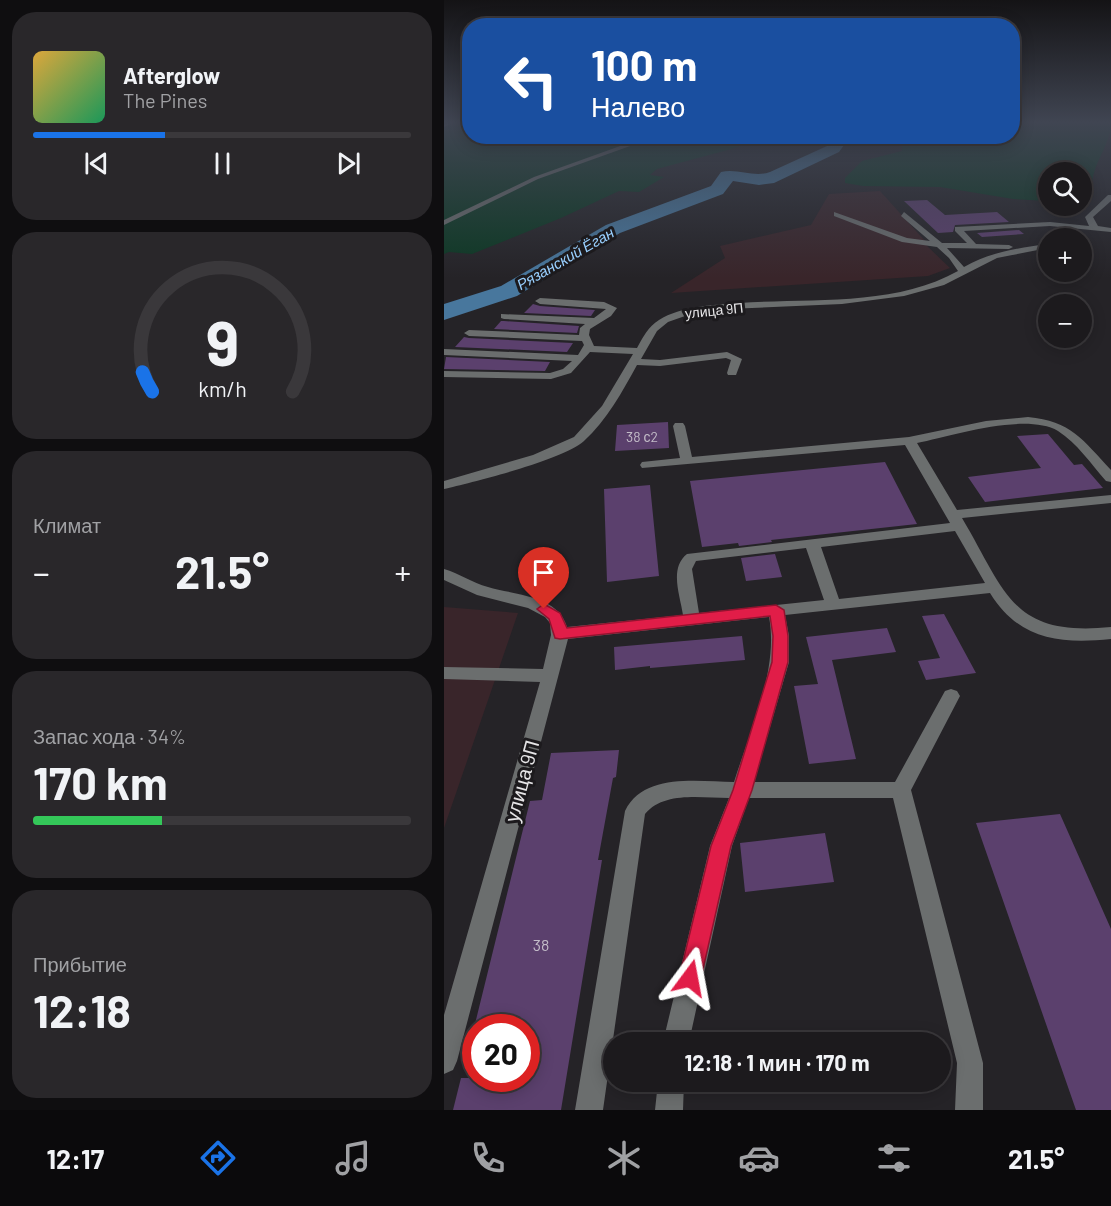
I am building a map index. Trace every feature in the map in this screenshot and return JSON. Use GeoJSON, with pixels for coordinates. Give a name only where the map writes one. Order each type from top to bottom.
{"type":"FeatureCollection","features":[{"type":"Feature","properties":{"kind":"street"},"geometry":{"type":"LineString","coordinates":[[444,224],[548,174]]}},
{"type":"Feature","properties":{"kind":"street"},"geometry":{"type":"LineString","coordinates":[[1095,229],[1089,218],[1111,197]]}},
{"type":"Feature","properties":{"kind":"street"},"geometry":{"type":"LineString","coordinates":[[837,214],[896,238],[939,245],[1038,246]]}},
{"type":"Feature","properties":{"kind":"street"},"geometry":{"type":"LineString","coordinates":[[904,214],[960,265],[964,273]]}},
{"type":"Feature","properties":{"kind":"street"},"geometry":{"type":"LineString","coordinates":[[975,247],[958,229],[1042,224],[1111,230]]}},
{"type":"Feature","properties":{"kind":"street","name":"улица 9П"},"geometry":{"type":"LineString","coordinates":[[444,485],[538,458],[578,440],[607,408],[657,324],[673,315],[708,309],[885,296],[933,286],[1000,254],[1038,248]]}},
{"type":"Feature","properties":{"kind":"street"},"geometry":{"type":"LineString","coordinates":[[444,374],[551,376],[567,371],[585,348],[585,328],[593,321],[608,314],[612,308],[603,305],[540,301]]}},
{"type":"Feature","properties":{"kind":"street"},"geometry":{"type":"LineString","coordinates":[[504,316],[593,321]]}},
{"type":"Feature","properties":{"kind":"street"},"geometry":{"type":"LineString","coordinates":[[470,333],[585,348],[639,351]]}},
{"type":"Feature","properties":{"kind":"street"},"geometry":{"type":"LineString","coordinates":[[444,352],[585,348]]}},
{"type":"Feature","properties":{"kind":"street"},"geometry":{"type":"LineString","coordinates":[[633,362],[660,363],[727,355],[737,359],[732,373]]}},
{"type":"Feature","properties":{"kind":"street"},"geometry":{"type":"LineString","coordinates":[[647,465],[909,441],[1009,422],[1035,420],[1058,426],[1073,438],[1111,478]]}},
{"type":"Feature","properties":{"kind":"street"},"geometry":{"type":"LineString","coordinates":[[679,426],[687,462]]}},
{"type":"Feature","properties":{"kind":"street"},"geometry":{"type":"LineString","coordinates":[[909,441],[1009,609],[1028,623],[1063,633],[1111,633]]}},
{"type":"Feature","properties":{"kind":"street"},"geometry":{"type":"LineString","coordinates":[[692,620],[684,569],[686,562],[692,557],[812,543],[1111,499]]}},
{"type":"Feature","properties":{"kind":"street"},"geometry":{"type":"LineString","coordinates":[[812,543],[833,604]]}},
{"type":"Feature","properties":{"kind":"street"},"geometry":{"type":"LineString","coordinates":[[444,574],[482,591]]}},
{"type":"Feature","properties":{"kind":"street"},"geometry":{"type":"LineString","coordinates":[[444,583],[482,591],[544,609],[555,616],[560,634],[995,587]]}},
{"type":"Feature","properties":{"kind":"street"},"geometry":{"type":"LineString","coordinates":[[678,1032],[721,846],[742,790],[780,662],[781,636],[776,610]]}},
{"type":"Feature","properties":{"kind":"street","name":"улица 9П"},"geometry":{"type":"LineString","coordinates":[[444,1061],[560,634]]}},
{"type":"Feature","properties":{"kind":"street"},"geometry":{"type":"LineString","coordinates":[[444,673],[550,676]]}},
{"type":"Feature","properties":{"kind":"street"},"geometry":{"type":"LineString","coordinates":[[951,696],[901,790],[970,1063],[969,1110]]}},
{"type":"Feature","properties":{"kind":"street"},"geometry":{"type":"LineString","coordinates":[[589,1110],[635,812],[645,799],[668,790],[901,790]]}},
{"type":"Feature","properties":{"kind":"street"},"geometry":{"type":"LineString","coordinates":[[669,1110],[670,1092]]}},
{"type":"Feature","properties":{"kind":"shaded area"},"geometry":{"type":"Polygon","coordinates":[[[880,191],[926,242],[925,244],[950,268],[928,276],[671,293],[725,258],[720,246],[811,225],[829,194],[880,191]]]}},
{"type":"Feature","properties":{"kind":"shaded area"},"geometry":{"type":"Polygon","coordinates":[[[444,607],[518,613],[444,828],[444,607]]]}},
{"type":"Feature","properties":{"kind":"green space"},"geometry":{"type":"Polygon","coordinates":[[[444,174],[651,174],[650,175],[664,177],[639,192],[619,191],[561,218],[472,254],[449,252],[444,254],[444,174]]]}},
{"type":"Feature","properties":{"kind":"green space"},"geometry":{"type":"Polygon","coordinates":[[[849,174],[1038,174],[1038,200],[1013,199],[940,187],[863,186],[845,183],[845,178],[849,174]]]}},
{"type":"Feature","properties":{"kind":"building"},"geometry":{"type":"Polygon","coordinates":[[[927,200],[945,215],[997,212],[1009,222],[955,225],[953,232],[938,233],[904,201],[927,200]]]}},
{"type":"Feature","properties":{"kind":"building"},"geometry":{"type":"Polygon","coordinates":[[[1019,230],[1024,234],[982,237],[977,233],[1019,230]]]}},
{"type":"Feature","properties":{"kind":"building"},"geometry":{"type":"Polygon","coordinates":[[[533,304],[595,310],[591,316],[524,313],[533,304]]]}},
{"type":"Feature","properties":{"kind":"building"},"geometry":{"type":"Polygon","coordinates":[[[501,321],[579,326],[577,333],[494,329],[501,321]]]}},
{"type":"Feature","properties":{"kind":"building"},"geometry":{"type":"Polygon","coordinates":[[[464,337],[573,343],[567,352],[455,347],[464,337]]]}},
{"type":"Feature","properties":{"kind":"building"},"geometry":{"type":"Polygon","coordinates":[[[446,357],[550,362],[545,371],[444,369],[446,357]]]}},
{"type":"Feature","properties":{"kind":"building"},"geometry":{"type":"Polygon","coordinates":[[[668,422],[669,448],[615,451],[617,425],[668,422]]]}},
{"type":"Feature","properties":{"kind":"building"},"geometry":{"type":"Polygon","coordinates":[[[1048,434],[1074,465],[1082,464],[1103,488],[985,502],[968,477],[1041,468],[1017,436],[1048,434]]]}},
{"type":"Feature","properties":{"kind":"building"},"geometry":{"type":"Polygon","coordinates":[[[885,462],[917,524],[771,540],[772,542],[739,546],[738,543],[702,547],[690,481],[885,462]]]}},
{"type":"Feature","properties":{"kind":"building"},"geometry":{"type":"Polygon","coordinates":[[[650,485],[659,576],[607,582],[604,489],[650,485]]]}},
{"type":"Feature","properties":{"kind":"building"},"geometry":{"type":"Polygon","coordinates":[[[775,554],[782,577],[746,581],[741,558],[775,554]]]}},
{"type":"Feature","properties":{"kind":"building"},"geometry":{"type":"Polygon","coordinates":[[[944,614],[976,673],[926,680],[918,661],[940,658],[922,616],[944,614]]]}},
{"type":"Feature","properties":{"kind":"building"},"geometry":{"type":"Polygon","coordinates":[[[887,628],[896,652],[832,660],[856,759],[809,764],[794,686],[818,684],[806,637],[887,628]]]}},
{"type":"Feature","properties":{"kind":"building"},"geometry":{"type":"Polygon","coordinates":[[[742,636],[745,660],[615,670],[614,647],[742,636]]]}},
{"type":"Feature","properties":{"kind":"building"},"geometry":{"type":"Polygon","coordinates":[[[619,750],[616,777],[613,778],[598,860],[602,860],[561,1110],[453,1110],[461,1078],[462,1092],[540,1092],[540,1014],[477,1014],[530,801],[542,800],[551,753],[619,750]]]}},
{"type":"Feature","properties":{"kind":"building"},"geometry":{"type":"Polygon","coordinates":[[[1060,814],[1111,929],[1111,1110],[1076,1110],[976,823],[1060,814]]]}},
{"type":"Feature","properties":{"kind":"building"},"geometry":{"type":"Polygon","coordinates":[[[825,833],[834,882],[745,892],[740,843],[825,833]]]}},
{"type":"Feature","properties":{"kind":"waterway","name":"Рязанский Ёган"},"geometry":{"type":"LineString","coordinates":[[444,312],[509,291],[613,229],[717,190],[727,176],[764,180],[779,174]]}},
{"type":"Feature","properties":{"kind":"route"},"geometry":{"type":"LineString","coordinates":[[544,609],[555,616],[560,634],[776,610],[781,636],[780,662],[742,790],[721,846],[690,978]]}}]}
